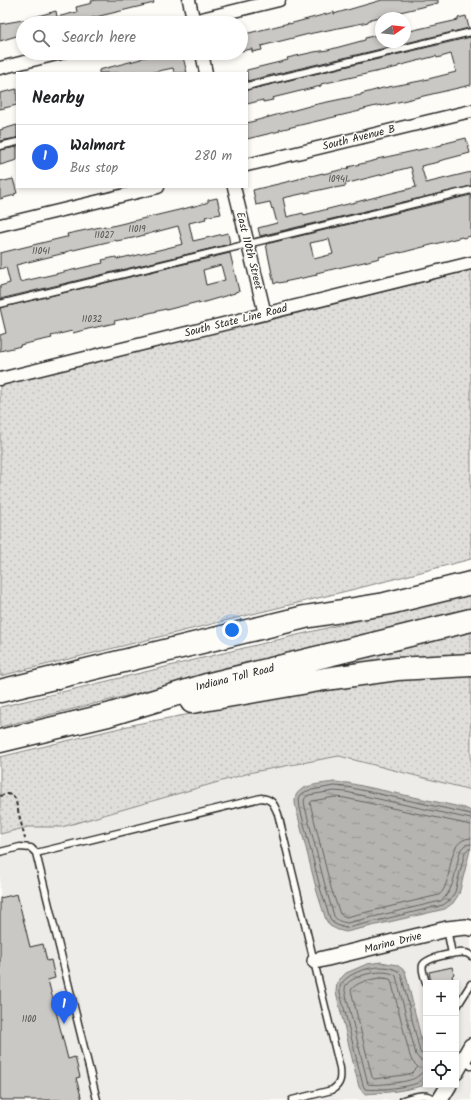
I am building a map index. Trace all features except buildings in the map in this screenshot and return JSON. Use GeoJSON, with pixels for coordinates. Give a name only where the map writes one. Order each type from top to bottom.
{"type":"FeatureCollection","features":[{"type":"Feature","properties":{"kind":"highway"},"geometry":{"type":"LineString","coordinates":[[0,691],[304,617],[380,593],[471,568]]}},
{"type":"Feature","properties":{"kind":"highway"},"geometry":{"type":"LineString","coordinates":[[304,617],[385,604],[471,583]]}},
{"type":"Feature","properties":{"kind":"highway","name":"Indiana Toll Road"},"geometry":{"type":"LineString","coordinates":[[0,741],[108,715],[210,684],[471,620]]}},
{"type":"Feature","properties":{"kind":"highway"},"geometry":{"type":"LineString","coordinates":[[108,715],[325,679],[397,669],[471,665]]}},
{"type":"Feature","properties":{"kind":"street"},"geometry":{"type":"LineString","coordinates":[[189,0],[190,16]]}},
{"type":"Feature","properties":{"kind":"street"},"geometry":{"type":"LineString","coordinates":[[215,16],[279,0]]}},
{"type":"Feature","properties":{"kind":"street"},"geometry":{"type":"LineString","coordinates":[[0,68],[33,60]]}},
{"type":"Feature","properties":{"kind":"street"},"geometry":{"type":"LineString","coordinates":[[203,60],[206,72]]}},
{"type":"Feature","properties":{"kind":"street","name":"South Avenue B"},"geometry":{"type":"LineString","coordinates":[[248,165],[471,111]]}},
{"type":"Feature","properties":{"kind":"street"},"geometry":{"type":"LineString","coordinates":[[0,225],[154,188]]}},
{"type":"Feature","properties":{"kind":"street","name":"East 110th Street"},"geometry":{"type":"LineString","coordinates":[[234,188],[264,314]]}},
{"type":"Feature","properties":{"kind":"street","name":"South State Line Road"},"geometry":{"type":"LineString","coordinates":[[0,379],[471,263]]}},
{"type":"Feature","properties":{"kind":"street","name":"Marina Drive"},"geometry":{"type":"LineString","coordinates":[[315,961],[447,929],[466,927],[471,928]]}},
{"type":"Feature","properties":{"kind":"street"},"geometry":{"type":"LineString","coordinates":[[462,1063],[471,1046]]}},
{"type":"Feature","properties":{"kind":"street"},"geometry":{"type":"LineString","coordinates":[[440,1100],[447,1088]]}},
{"type":"Feature","properties":{"kind":"lane"},"geometry":{"type":"LineString","coordinates":[[248,86],[471,32]]}},
{"type":"Feature","properties":{"kind":"lane"},"geometry":{"type":"LineString","coordinates":[[0,146],[16,142]]}},
{"type":"Feature","properties":{"kind":"lane"},"geometry":{"type":"LineString","coordinates":[[0,304],[471,190]]}},
{"type":"Feature","properties":{"kind":"lane"},"geometry":{"type":"LineString","coordinates":[[36,853],[261,798],[272,802],[278,814],[340,1068],[340,1082],[337,1087],[332,1090],[292,1100]]}},
{"type":"Feature","properties":{"kind":"lane"},"geometry":{"type":"LineString","coordinates":[[0,852],[25,847],[31,848],[36,853],[97,1100]]}},
{"type":"Feature","properties":{"kind":"lane"},"geometry":{"type":"LineString","coordinates":[[447,929],[452,954]]}},
{"type":"Feature","properties":{"kind":"lane"},"geometry":{"type":"LineString","coordinates":[[425,980],[422,967],[428,960],[452,954],[467,953],[471,956]]}},
{"type":"Feature","properties":{"kind":"lane"},"geometry":{"type":"LineString","coordinates":[[459,1003],[471,984]]}},
{"type":"Feature","properties":{"kind":"lane"},"geometry":{"type":"LineString","coordinates":[[403,1100],[425,1095],[437,1100]]}},
{"type":"Feature","properties":{"kind":"path"},"geometry":{"type":"LineString","coordinates":[[0,796],[7,794],[12,795],[15,798],[24,836],[25,847]]}},
{"type":"Feature","properties":{"kind":"shaded area"},"geometry":{"type":"Polygon","coordinates":[[[471,270],[471,559],[0,676],[0,385],[471,270]]]}},
{"type":"Feature","properties":{"kind":"shaded area"},"geometry":{"type":"Polygon","coordinates":[[[471,593],[471,611],[0,727],[0,707],[471,593]]]}},
{"type":"Feature","properties":{"kind":"shaded area"},"geometry":{"type":"Polygon","coordinates":[[[471,632],[471,655],[354,666],[354,660],[471,632]]]}},
{"type":"Feature","properties":{"kind":"shaded area"},"geometry":{"type":"Polygon","coordinates":[[[471,675],[471,790],[339,756],[253,772],[62,827],[28,827],[0,834],[0,757],[136,724],[294,695],[370,682],[471,675]]]}},
{"type":"Feature","properties":{"kind":"shaded area"},"geometry":{"type":"Polygon","coordinates":[[[339,756],[471,790],[471,1100],[0,1100],[0,834],[28,827],[62,827],[253,772],[339,756]]]}},
{"type":"Feature","properties":{"kind":"water"},"geometry":{"type":"Polygon","coordinates":[[[334,782],[348,783],[465,808],[471,811],[471,846],[459,894],[453,903],[445,909],[346,932],[330,926],[326,920],[317,892],[295,799],[300,790],[317,784],[334,782]]]}},
{"type":"Feature","properties":{"kind":"water"},"geometry":{"type":"Polygon","coordinates":[[[381,962],[397,965],[405,971],[423,1046],[422,1086],[393,1092],[364,1094],[359,1087],[336,992],[337,982],[346,973],[367,964],[381,962]]]}},
{"type":"Feature","properties":{"kind":"place","name":"Walmart"},"geometry":{"type":"Point","coordinates":[64,1024]}}]}
